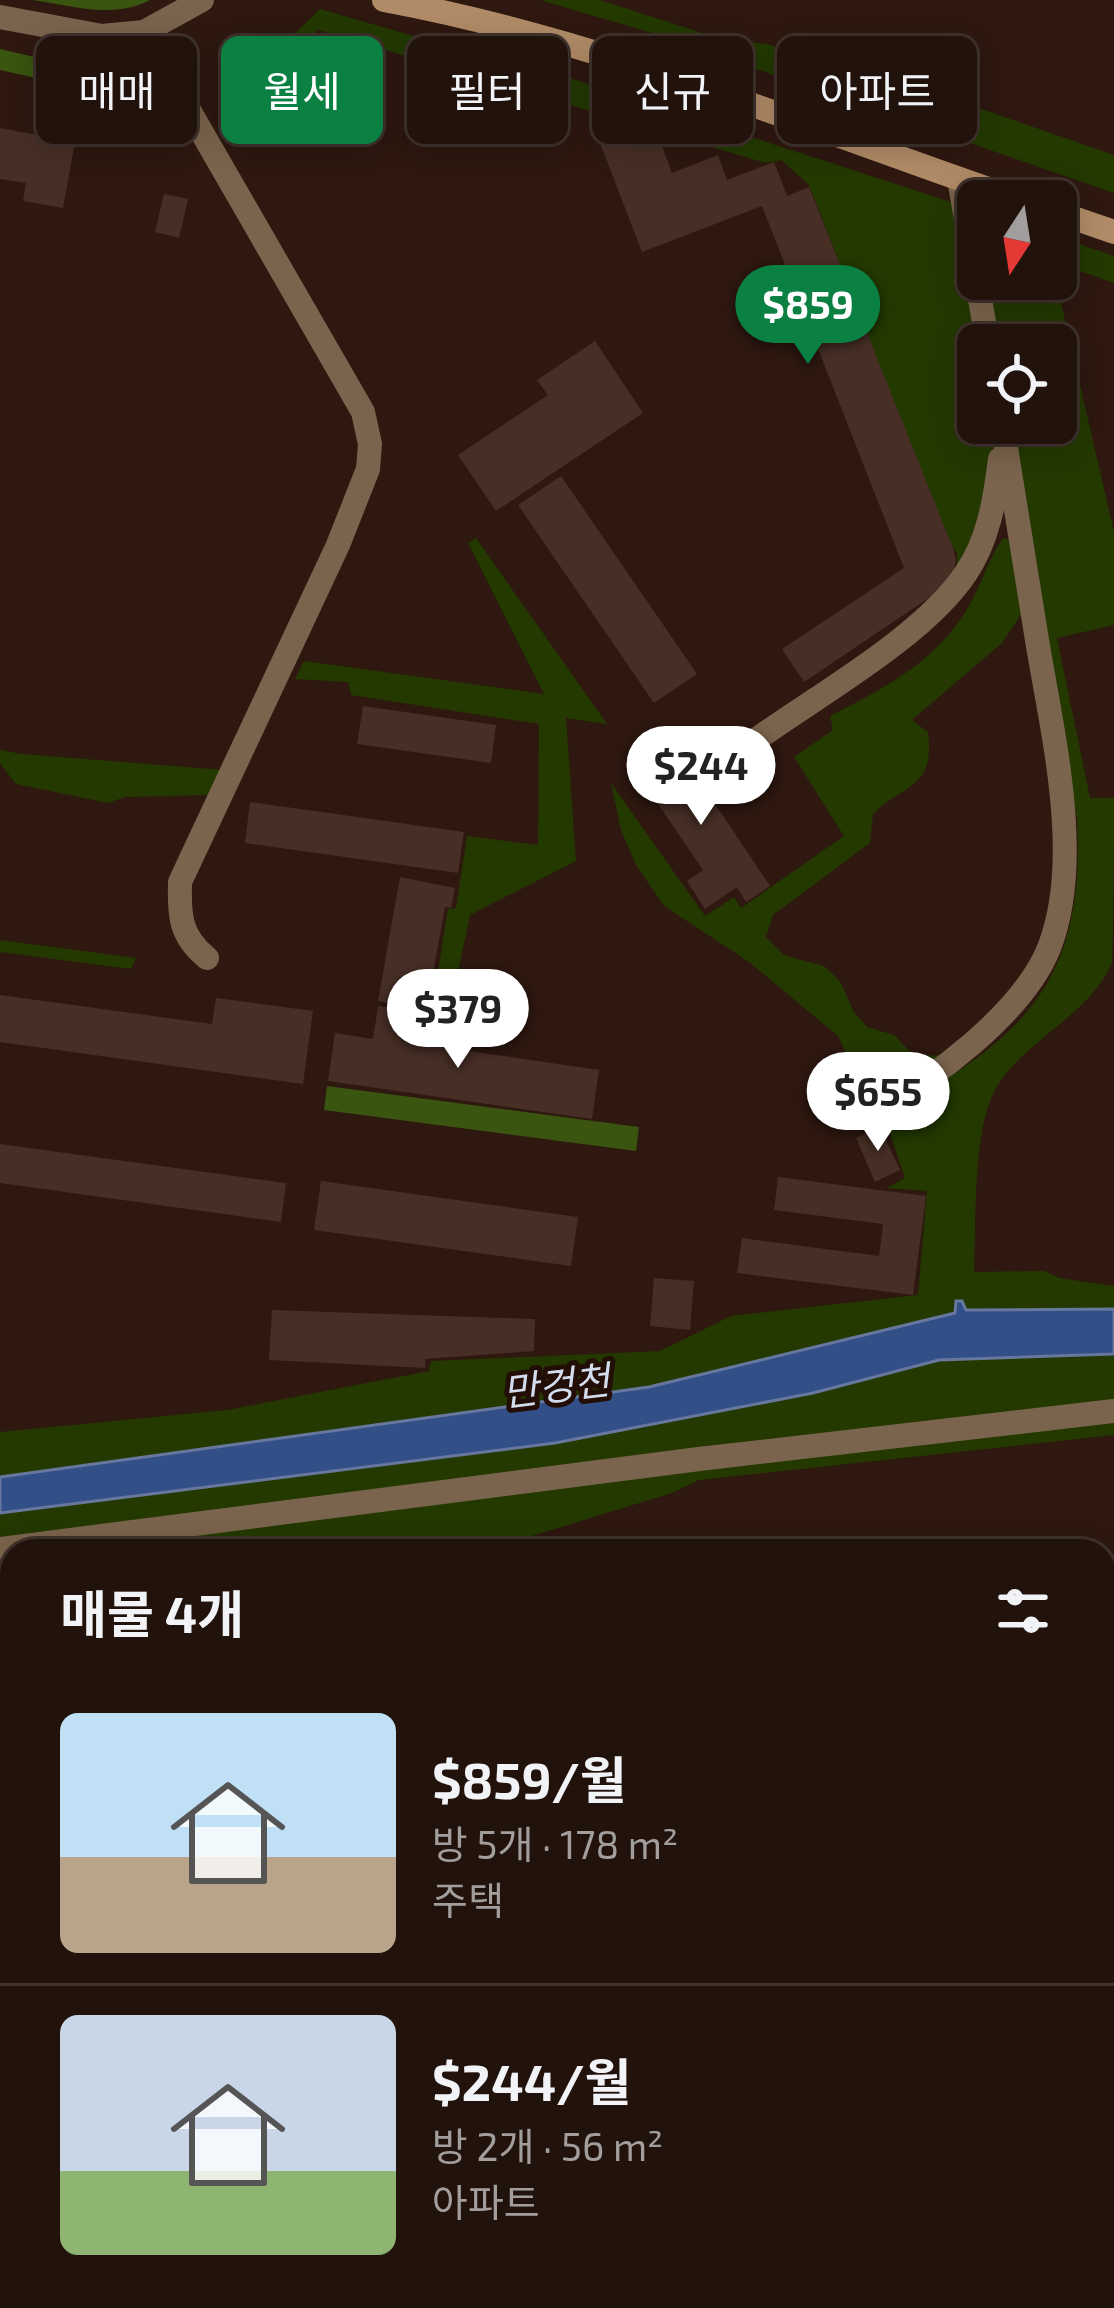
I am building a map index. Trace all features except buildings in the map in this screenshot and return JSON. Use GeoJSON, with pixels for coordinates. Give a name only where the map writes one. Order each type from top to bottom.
{"type":"FeatureCollection","features":[{"type":"Feature","properties":{"kind":"main road"},"geometry":{"type":"LineString","coordinates":[[384,0],[519,29],[614,57],[962,180]]}},
{"type":"Feature","properties":{"kind":"main road"},"geometry":{"type":"LineString","coordinates":[[1077,219],[1114,232]]}},
{"type":"Feature","properties":{"kind":"street"},"geometry":{"type":"LineString","coordinates":[[0,17],[102,36],[144,32],[202,0]]}},
{"type":"Feature","properties":{"kind":"street"},"geometry":{"type":"LineString","coordinates":[[144,32],[363,412],[370,443],[368,470],[338,545],[180,882],[179,918],[188,942],[207,958]]}},
{"type":"Feature","properties":{"kind":"street"},"geometry":{"type":"LineString","coordinates":[[959,179],[984,324]]}},
{"type":"Feature","properties":{"kind":"street"},"geometry":{"type":"LineString","coordinates":[[758,739],[910,630],[950,593],[967,571],[990,521],[1001,444]]}},
{"type":"Feature","properties":{"kind":"street"},"geometry":{"type":"LineString","coordinates":[[871,1115],[939,1069],[1000,1017],[1047,952],[1062,897],[1062,816],[1006,444]]}},
{"type":"Feature","properties":{"kind":"street"},"geometry":{"type":"LineString","coordinates":[[78,1539],[1114,1411]]}},
{"type":"Feature","properties":{"kind":"green space"},"geometry":{"type":"Polygon","coordinates":[[[33,0],[150,0],[107,10],[33,0]]]}},
{"type":"Feature","properties":{"kind":"green space"},"geometry":{"type":"Polygon","coordinates":[[[540,0],[600,0],[712,36],[652,33],[540,0]]]}},
{"type":"Feature","properties":{"kind":"green space"},"geometry":{"type":"Polygon","coordinates":[[[320,9],[414,36],[407,36],[407,56],[383,49],[383,36],[338,36],[318,30],[313,36],[292,36],[320,9]]]}},
{"type":"Feature","properties":{"kind":"green space"},"geometry":{"type":"Polygon","coordinates":[[[753,42],[777,47],[777,76],[753,68],[753,42]]]}},
{"type":"Feature","properties":{"kind":"green space"},"geometry":{"type":"Polygon","coordinates":[[[0,49],[36,57],[36,78],[0,70],[0,49]]]}},
{"type":"Feature","properties":{"kind":"green space"},"geometry":{"type":"Polygon","coordinates":[[[568,77],[592,85],[592,111],[568,104],[568,77]]]}},
{"type":"Feature","properties":{"kind":"green space"},"geometry":{"type":"Polygon","coordinates":[[[977,107],[1114,155],[1114,193],[973,144],[977,144],[977,107]]]}},
{"type":"Feature","properties":{"kind":"green space"},"geometry":{"type":"Polygon","coordinates":[[[753,138],[954,203],[957,300],[970,300],[974,324],[957,324],[957,444],[994,445],[988,499],[957,568],[957,553],[946,537],[809,185],[781,160],[766,163],[702,144],[753,144],[753,138]]]}},
{"type":"Feature","properties":{"kind":"green space"},"geometry":{"type":"Polygon","coordinates":[[[1077,243],[1114,256],[1114,283],[1077,270],[1077,243]]]}},
{"type":"Feature","properties":{"kind":"green space"},"geometry":{"type":"Polygon","coordinates":[[[990,300],[1060,300],[1066,324],[994,324],[990,300]]]}},
{"type":"Feature","properties":{"kind":"green space"},"geometry":{"type":"Polygon","coordinates":[[[1077,372],[1114,532],[1114,625],[1057,638],[1090,798],[1114,798],[1112,963],[1089,997],[1012,1067],[990,1101],[980,1148],[974,1272],[1044,1271],[1059,1278],[1114,1286],[1114,1309],[965,1310],[956,1302],[955,1313],[649,1387],[0,1477],[0,1432],[227,1410],[429,1371],[431,1361],[660,1351],[731,1316],[918,1295],[927,1191],[887,1188],[905,1178],[884,1116],[973,1061],[1035,1001],[1056,966],[1070,925],[1077,877],[1077,819],[1014,444],[1077,444],[1077,372]]]}},
{"type":"Feature","properties":{"kind":"green space"},"geometry":{"type":"Polygon","coordinates":[[[476,538],[607,724],[566,718],[576,861],[470,915],[456,982],[481,1006],[433,1002],[448,909],[456,908],[467,836],[538,845],[539,724],[351,695],[348,682],[295,679],[304,661],[544,694],[468,543],[476,538]]]}},
{"type":"Feature","properties":{"kind":"green space"},"geometry":{"type":"Polygon","coordinates":[[[1003,538],[1010,540],[1024,610],[1002,643],[912,720],[928,732],[927,764],[915,782],[873,814],[870,843],[773,915],[766,937],[784,955],[824,966],[840,981],[854,1012],[867,1027],[894,1035],[914,1056],[946,1055],[870,1103],[838,1036],[749,962],[664,906],[636,865],[621,830],[611,783],[705,916],[734,897],[741,908],[844,836],[794,757],[833,730],[830,716],[887,685],[936,648],[970,605],[1003,538]]]}},
{"type":"Feature","properties":{"kind":"green space"},"geometry":{"type":"Polygon","coordinates":[[[0,750],[224,770],[212,795],[125,797],[108,803],[16,784],[0,763],[0,750]]]}},
{"type":"Feature","properties":{"kind":"green space"},"geometry":{"type":"Polygon","coordinates":[[[0,940],[136,958],[131,969],[0,952],[0,940]]]}},
{"type":"Feature","properties":{"kind":"green space"},"geometry":{"type":"Polygon","coordinates":[[[327,1086],[639,1127],[636,1151],[324,1110],[327,1086]]]}},
{"type":"Feature","properties":{"kind":"green space"},"geometry":{"type":"Polygon","coordinates":[[[1114,1354],[1114,1406],[40,1539],[0,1539],[0,1513],[555,1443],[813,1393],[939,1360],[1114,1354]]]}},
{"type":"Feature","properties":{"kind":"green space"},"geometry":{"type":"Polygon","coordinates":[[[1114,1421],[1114,1435],[699,1480],[672,1493],[522,1539],[129,1539],[1114,1421]]]}},
{"type":"Feature","properties":{"kind":"water"},"geometry":{"type":"Polygon","coordinates":[[[956,1301],[962,1301],[966,1310],[1114,1309],[1114,1354],[939,1360],[813,1393],[555,1443],[0,1513],[0,1477],[649,1387],[955,1313],[956,1301]]]}},
{"type":"Feature","properties":{"kind":"water label","name":"만겅천"},"geometry":{"type":"Point","coordinates":[556,1386]}}]}
